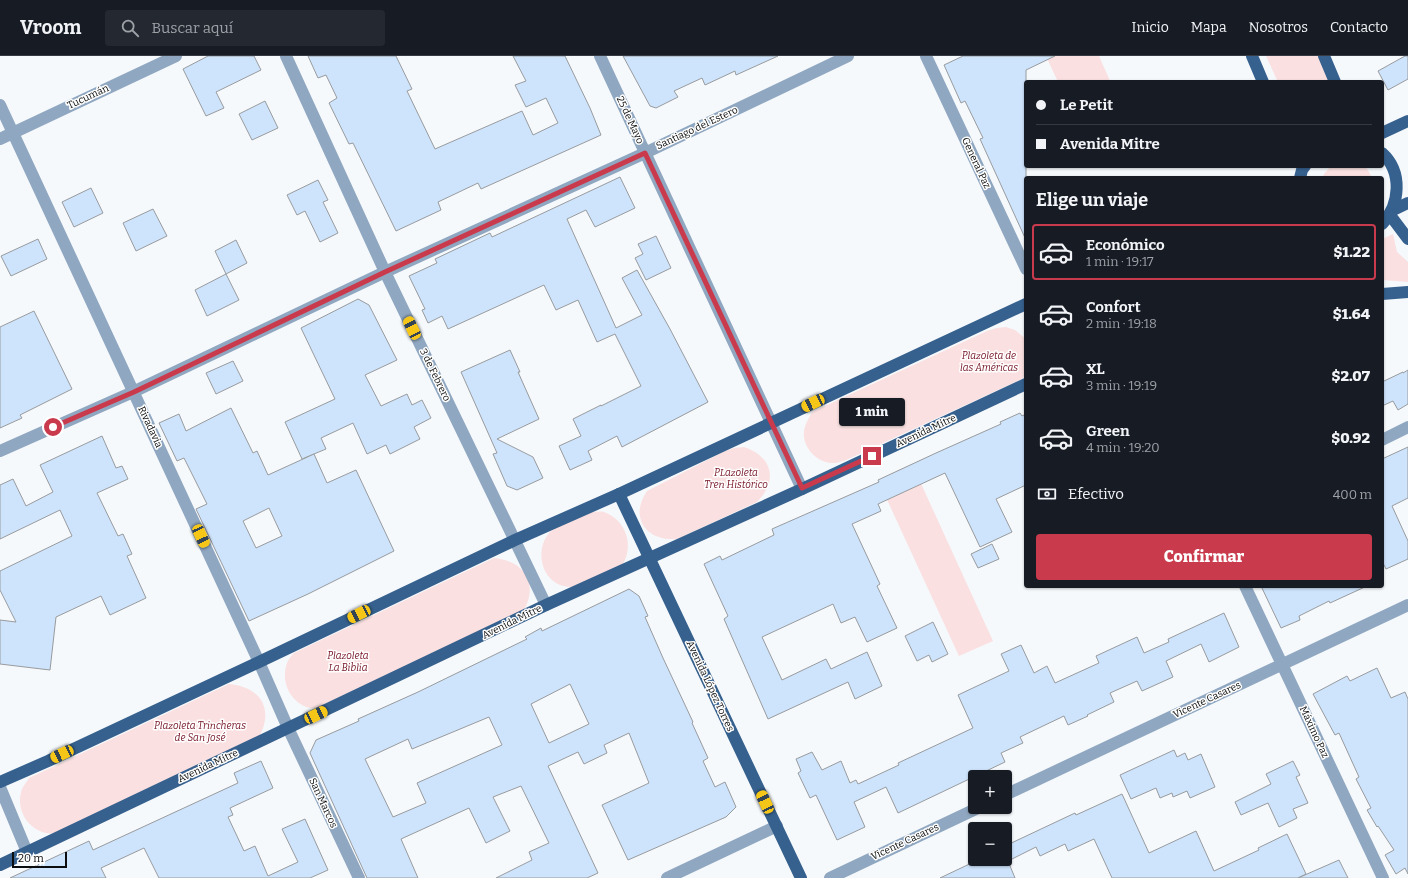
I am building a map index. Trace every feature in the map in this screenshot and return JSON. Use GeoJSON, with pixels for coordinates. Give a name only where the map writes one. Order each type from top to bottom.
{"type":"FeatureCollection","features":[{"type":"Feature","properties":{"kind":"main road"},"geometry":{"type":"LineString","coordinates":[[1252,56],[1262,80]]}},
{"type":"Feature","properties":{"kind":"main road"},"geometry":{"type":"LineString","coordinates":[[1324,56],[1334,80]]}},
{"type":"Feature","properties":{"kind":"main road"},"geometry":{"type":"LineString","coordinates":[[1384,132],[1408,121]]}},
{"type":"Feature","properties":{"kind":"main road"},"geometry":{"type":"LineString","coordinates":[[1384,156],[1393,168],[1397,183],[1396,198],[1388,216]]}},
{"type":"Feature","properties":{"kind":"main road"},"geometry":{"type":"LineString","coordinates":[[1388,216],[1408,203]]}},
{"type":"Feature","properties":{"kind":"main road"},"geometry":{"type":"LineString","coordinates":[[1388,216],[1408,239]]}},
{"type":"Feature","properties":{"kind":"main road"},"geometry":{"type":"LineString","coordinates":[[1384,294],[1408,292]]}},
{"type":"Feature","properties":{"kind":"main road"},"geometry":{"type":"LineString","coordinates":[[0,782],[259,662],[515,540],[619,494],[1024,305]]}},
{"type":"Feature","properties":{"kind":"main road","name":"Avenida Mitre"},"geometry":{"type":"LineString","coordinates":[[0,865],[546,605],[1024,385]]}},
{"type":"Feature","properties":{"kind":"main road","name":"Avenida López Torres"},"geometry":{"type":"LineString","coordinates":[[619,494],[801,878]]}},
{"type":"Feature","properties":{"kind":"street","name":"Tucumán"},"geometry":{"type":"LineString","coordinates":[[0,139],[176,56]]}},
{"type":"Feature","properties":{"kind":"street","name":"3 de Febrero"},"geometry":{"type":"LineString","coordinates":[[286,56],[385,272],[546,605]]}},
{"type":"Feature","properties":{"kind":"street","name":"25 de Mayo"},"geometry":{"type":"LineString","coordinates":[[600,56],[802,488]]}},
{"type":"Feature","properties":{"kind":"street","name":"Santiago del Estero"},"geometry":{"type":"LineString","coordinates":[[0,451],[134,392],[385,272],[645,153],[848,56]]}},
{"type":"Feature","properties":{"kind":"street","name":"General Paz"},"geometry":{"type":"LineString","coordinates":[[926,56],[1024,266]]}},
{"type":"Feature","properties":{"kind":"street","name":"Rivadavia"},"geometry":{"type":"LineString","coordinates":[[0,105],[259,662],[288,728]]}},
{"type":"Feature","properties":{"kind":"street"},"geometry":{"type":"LineString","coordinates":[[1384,439],[1408,427]]}},
{"type":"Feature","properties":{"kind":"street","name":"Máximo Paz"},"geometry":{"type":"LineString","coordinates":[[1247,588],[1383,878]]}},
{"type":"Feature","properties":{"kind":"street","name":"Vicente Casares"},"geometry":{"type":"LineString","coordinates":[[1012,792],[1408,605]]}},
{"type":"Feature","properties":{"kind":"street","name":"San Marcos"},"geometry":{"type":"LineString","coordinates":[[288,728],[358,878]]}},
{"type":"Feature","properties":{"kind":"street"},"geometry":{"type":"LineString","coordinates":[[0,787],[27,852]]}},
{"type":"Feature","properties":{"kind":"street","name":"Vicente Casares"},"geometry":{"type":"LineString","coordinates":[[830,878],[968,813]]}},
{"type":"Feature","properties":{"kind":"street"},"geometry":{"type":"LineString","coordinates":[[667,878],[776,826]]}},
{"type":"Feature","properties":{"kind":"green space"},"geometry":{"type":"Polygon","coordinates":[[[1046,56],[1099,56],[1110,80],[1057,80],[1046,56]]]}},
{"type":"Feature","properties":{"kind":"green space"},"geometry":{"type":"Polygon","coordinates":[[[1266,56],[1319,56],[1329,80],[1277,80],[1266,56]]]}},
{"type":"Feature","properties":{"kind":"green space"},"geometry":{"type":"Polygon","coordinates":[[[1329,168],[1366,168],[1371,176],[1324,176],[1329,168]]]}},
{"type":"Feature","properties":{"kind":"green space"},"geometry":{"type":"Polygon","coordinates":[[[1393,234],[1397,252],[1408,262],[1408,282],[1384,280],[1384,238],[1393,234]]]}},
{"type":"Feature","properties":{"kind":"green space","name":"Plazoleta de las Américas"},"geometry":{"type":"Polygon","coordinates":[[[1006,327],[1015,330],[1024,337],[1024,376],[1022,379],[844,461],[829,463],[823,461],[812,454],[808,449],[804,437],[804,431],[806,423],[812,412],[996,328],[1006,327]]]}},
{"type":"Feature","properties":{"kind":"green space","name":"PLazoleta Tren Histórico"},"geometry":{"type":"Polygon","coordinates":[[[744,447],[754,451],[761,457],[769,470],[770,478],[768,486],[764,494],[757,502],[677,539],[666,539],[649,532],[640,518],[642,501],[647,491],[725,451],[744,447]]]}},
{"type":"Feature","properties":{"kind":"green space"},"geometry":{"type":"Polygon","coordinates":[[[912,464],[993,641],[959,656],[878,480],[912,464]]]}},
{"type":"Feature","properties":{"kind":"green space"},"geometry":{"type":"Polygon","coordinates":[[[592,512],[603,512],[612,516],[623,528],[628,543],[625,560],[619,569],[583,586],[577,587],[561,585],[548,575],[544,567],[542,549],[544,541],[549,533],[556,528],[592,512]]]}},
{"type":"Feature","properties":{"kind":"green space","name":"Plazoleta La Biblia"},"geometry":{"type":"Polygon","coordinates":[[[494,558],[515,564],[527,577],[530,585],[529,595],[527,605],[521,615],[324,708],[304,706],[293,697],[286,685],[285,670],[287,663],[294,653],[494,558]]]}},
{"type":"Feature","properties":{"kind":"green space","name":"Plazoleta Trincheras de San José"},"geometry":{"type":"Polygon","coordinates":[[[229,684],[241,686],[250,690],[258,696],[262,703],[265,711],[265,720],[257,740],[59,833],[39,831],[24,817],[20,803],[20,796],[22,789],[29,778],[229,684]]]}},
{"type":"Feature","properties":{"kind":"building"},"geometry":{"type":"Polygon","coordinates":[[[208,56],[254,56],[261,70],[216,92],[224,108],[206,116],[183,69],[208,56]]]}},
{"type":"Feature","properties":{"kind":"building"},"geometry":{"type":"Polygon","coordinates":[[[308,56],[396,56],[412,89],[407,91],[435,149],[522,111],[533,135],[558,123],[546,98],[526,107],[515,85],[526,81],[513,56],[565,56],[601,135],[481,189],[478,183],[438,202],[441,210],[396,231],[353,143],[349,144],[329,103],[337,98],[326,75],[318,78],[308,56]]]}},
{"type":"Feature","properties":{"kind":"building"},"geometry":{"type":"Polygon","coordinates":[[[623,56],[778,56],[736,75],[735,71],[705,85],[702,78],[674,91],[678,97],[656,108],[650,106],[623,56]]]}},
{"type":"Feature","properties":{"kind":"building"},"geometry":{"type":"Polygon","coordinates":[[[963,56],[1055,56],[1026,70],[1026,80],[1024,80],[1024,168],[1026,168],[1026,176],[1024,176],[1024,236],[980,139],[983,138],[965,101],[961,103],[944,65],[963,56]]]}},
{"type":"Feature","properties":{"kind":"building"},"geometry":{"type":"Polygon","coordinates":[[[1405,56],[1408,56],[1408,79],[1388,90],[1378,71],[1405,56]]]}},
{"type":"Feature","properties":{"kind":"building"},"geometry":{"type":"Polygon","coordinates":[[[265,101],[278,128],[252,140],[239,114],[265,101]]]}},
{"type":"Feature","properties":{"kind":"building"},"geometry":{"type":"Polygon","coordinates":[[[620,177],[635,208],[595,227],[586,210],[567,219],[616,328],[642,315],[622,278],[637,270],[708,402],[622,447],[617,436],[588,451],[592,460],[570,470],[559,446],[581,436],[573,419],[641,386],[615,334],[597,342],[578,300],[556,310],[544,285],[448,329],[442,316],[428,323],[422,310],[425,309],[409,276],[437,263],[435,259],[490,233],[492,237],[620,177]]]}},
{"type":"Feature","properties":{"kind":"building"},"geometry":{"type":"Polygon","coordinates":[[[318,180],[328,200],[323,202],[338,233],[320,242],[305,211],[297,215],[287,195],[318,180]]]}},
{"type":"Feature","properties":{"kind":"building"},"geometry":{"type":"Polygon","coordinates":[[[91,188],[103,213],[74,227],[62,202],[91,188]]]}},
{"type":"Feature","properties":{"kind":"building"},"geometry":{"type":"Polygon","coordinates":[[[153,209],[167,236],[136,251],[123,223],[153,209]]]}},
{"type":"Feature","properties":{"kind":"building"},"geometry":{"type":"Polygon","coordinates":[[[656,236],[671,268],[646,280],[635,258],[643,254],[638,244],[656,236]]]}},
{"type":"Feature","properties":{"kind":"building"},"geometry":{"type":"Polygon","coordinates":[[[38,239],[47,259],[11,276],[1,256],[38,239]]]}},
{"type":"Feature","properties":{"kind":"building"},"geometry":{"type":"Polygon","coordinates":[[[236,240],[247,263],[226,274],[215,251],[236,240]]]}},
{"type":"Feature","properties":{"kind":"building"},"geometry":{"type":"Polygon","coordinates":[[[226,274],[239,300],[207,316],[195,290],[226,274]]]}},
{"type":"Feature","properties":{"kind":"building"},"geometry":{"type":"Polygon","coordinates":[[[358,299],[369,305],[397,360],[365,375],[381,406],[407,394],[412,405],[422,400],[431,418],[414,427],[420,439],[390,454],[386,445],[367,454],[353,423],[321,438],[326,449],[302,459],[285,422],[335,399],[301,328],[358,299]]]}},
{"type":"Feature","properties":{"kind":"building"},"geometry":{"type":"Polygon","coordinates":[[[34,311],[72,389],[20,415],[22,418],[0,428],[0,327],[34,311]]]}},
{"type":"Feature","properties":{"kind":"building"},"geometry":{"type":"Polygon","coordinates":[[[510,350],[539,419],[497,439],[533,457],[543,478],[517,490],[507,486],[493,454],[497,453],[461,372],[510,350]]]}},
{"type":"Feature","properties":{"kind":"building"},"geometry":{"type":"Polygon","coordinates":[[[233,361],[243,381],[216,394],[206,373],[233,361]]]}},
{"type":"Feature","properties":{"kind":"building"},"geometry":{"type":"Polygon","coordinates":[[[1408,370],[1408,404],[1398,410],[1393,401],[1384,405],[1384,381],[1408,370]]]}},
{"type":"Feature","properties":{"kind":"building"},"geometry":{"type":"Polygon","coordinates":[[[231,408],[253,453],[257,451],[268,475],[314,454],[327,483],[356,470],[394,551],[308,594],[249,621],[196,509],[207,504],[184,458],[177,461],[159,423],[179,414],[186,431],[231,408]],[[269,508],[243,521],[256,548],[282,536],[269,508]]]}},
{"type":"Feature","properties":{"kind":"building"},"geometry":{"type":"Polygon","coordinates":[[[1020,413],[1022,416],[1024,415],[1024,486],[996,499],[1012,532],[980,547],[945,473],[878,504],[881,511],[852,524],[880,584],[877,586],[897,628],[867,642],[855,617],[841,623],[833,604],[762,637],[782,680],[826,659],[831,669],[867,652],[882,686],[855,699],[848,682],[768,719],[724,619],[728,616],[704,564],[720,556],[722,560],[774,535],[772,529],[879,482],[878,480],[1001,424],[1000,422],[1020,413]]]}},
{"type":"Feature","properties":{"kind":"building"},"geometry":{"type":"Polygon","coordinates":[[[102,436],[116,468],[122,466],[128,479],[97,493],[118,536],[123,534],[132,554],[127,556],[146,598],[110,615],[101,596],[56,617],[50,670],[0,664],[0,620],[16,622],[0,590],[0,571],[72,536],[60,510],[0,539],[0,485],[13,479],[26,506],[53,492],[40,465],[102,436]]]}},
{"type":"Feature","properties":{"kind":"building"},"geometry":{"type":"Polygon","coordinates":[[[1408,447],[1408,498],[1392,506],[1408,541],[1408,559],[1386,569],[1384,565],[1384,458],[1408,447]]]}},
{"type":"Feature","properties":{"kind":"building"},"geometry":{"type":"Polygon","coordinates":[[[992,544],[999,559],[978,568],[971,554],[992,544]]]}},
{"type":"Feature","properties":{"kind":"building"},"geometry":{"type":"Polygon","coordinates":[[[1262,588],[1363,588],[1330,603],[1329,601],[1299,616],[1300,620],[1281,628],[1262,588]]]}},
{"type":"Feature","properties":{"kind":"building"},"geometry":{"type":"Polygon","coordinates":[[[629,589],[639,596],[648,616],[645,617],[708,758],[703,761],[715,787],[725,782],[736,807],[726,817],[628,860],[602,805],[649,783],[629,733],[604,745],[607,753],[584,764],[578,752],[548,766],[598,873],[587,878],[496,878],[532,860],[529,852],[549,843],[521,786],[493,797],[510,831],[486,843],[469,808],[401,839],[418,878],[367,878],[310,753],[316,740],[359,721],[358,719],[418,692],[527,639],[525,637],[541,628],[542,631],[629,589]],[[570,684],[531,704],[549,743],[589,724],[570,684]],[[489,717],[412,749],[408,739],[365,759],[393,817],[426,803],[417,783],[502,745],[489,717]]]}},
{"type":"Feature","properties":{"kind":"building"},"geometry":{"type":"Polygon","coordinates":[[[1224,613],[1239,647],[1209,662],[1201,644],[1166,661],[1173,677],[1142,691],[1137,681],[1110,693],[1114,702],[1087,715],[1088,716],[1068,725],[1064,716],[1020,737],[1023,743],[1001,753],[1005,762],[988,770],[968,770],[968,780],[898,813],[886,787],[854,802],[865,827],[837,840],[816,795],[810,798],[798,773],[801,771],[796,759],[812,752],[822,770],[841,761],[850,783],[856,780],[858,784],[899,765],[898,763],[973,728],[958,695],[1009,671],[1001,654],[1021,645],[1034,673],[1047,666],[1055,683],[1099,663],[1096,656],[1137,637],[1144,653],[1169,642],[1168,639],[1224,613]]]}},
{"type":"Feature","properties":{"kind":"building"},"geometry":{"type":"Polygon","coordinates":[[[933,622],[948,654],[932,662],[929,655],[917,661],[905,636],[933,622]]]}},
{"type":"Feature","properties":{"kind":"building"},"geometry":{"type":"Polygon","coordinates":[[[1377,668],[1391,698],[1405,692],[1408,699],[1408,874],[1405,868],[1396,874],[1385,855],[1394,850],[1378,826],[1377,827],[1367,810],[1371,808],[1356,779],[1359,777],[1339,733],[1335,735],[1313,694],[1347,676],[1350,681],[1377,668]]]}},
{"type":"Feature","properties":{"kind":"building"},"geometry":{"type":"Polygon","coordinates":[[[1174,750],[1177,757],[1185,753],[1188,760],[1201,754],[1215,787],[1190,798],[1187,791],[1173,797],[1172,793],[1160,798],[1156,788],[1131,799],[1120,775],[1174,750]]]}},
{"type":"Feature","properties":{"kind":"building"},"geometry":{"type":"Polygon","coordinates":[[[261,761],[273,788],[230,808],[233,815],[228,817],[244,851],[255,846],[268,876],[298,862],[282,829],[305,819],[328,870],[310,878],[159,878],[144,848],[101,868],[106,878],[10,878],[89,841],[93,850],[238,783],[234,773],[261,761]]]}},
{"type":"Feature","properties":{"kind":"building"},"geometry":{"type":"Polygon","coordinates":[[[1293,761],[1300,775],[1296,777],[1308,803],[1293,809],[1297,818],[1279,827],[1268,803],[1241,815],[1235,802],[1271,784],[1266,774],[1293,761]]]}},
{"type":"Feature","properties":{"kind":"building"},"geometry":{"type":"Polygon","coordinates":[[[1122,794],[1149,853],[1196,831],[1214,871],[1259,850],[1258,848],[1287,834],[1306,874],[1298,878],[1112,878],[1094,839],[1068,851],[1065,844],[1040,856],[1036,847],[1012,859],[1012,843],[1075,813],[1076,815],[1122,794]]]}},
{"type":"Feature","properties":{"kind":"building"},"geometry":{"type":"Polygon","coordinates":[[[1339,860],[1348,878],[1298,878],[1339,860]]]}},
{"type":"Feature","properties":{"kind":"building"},"geometry":{"type":"Polygon","coordinates":[[[968,865],[968,866],[1010,866],[1015,878],[940,878],[968,865]]]}},
{"type":"Feature","properties":{"kind":"route"},"geometry":{"type":"LineString","coordinates":[[53,427],[134,392],[385,272],[645,153],[802,488],[872,456]]}}]}
